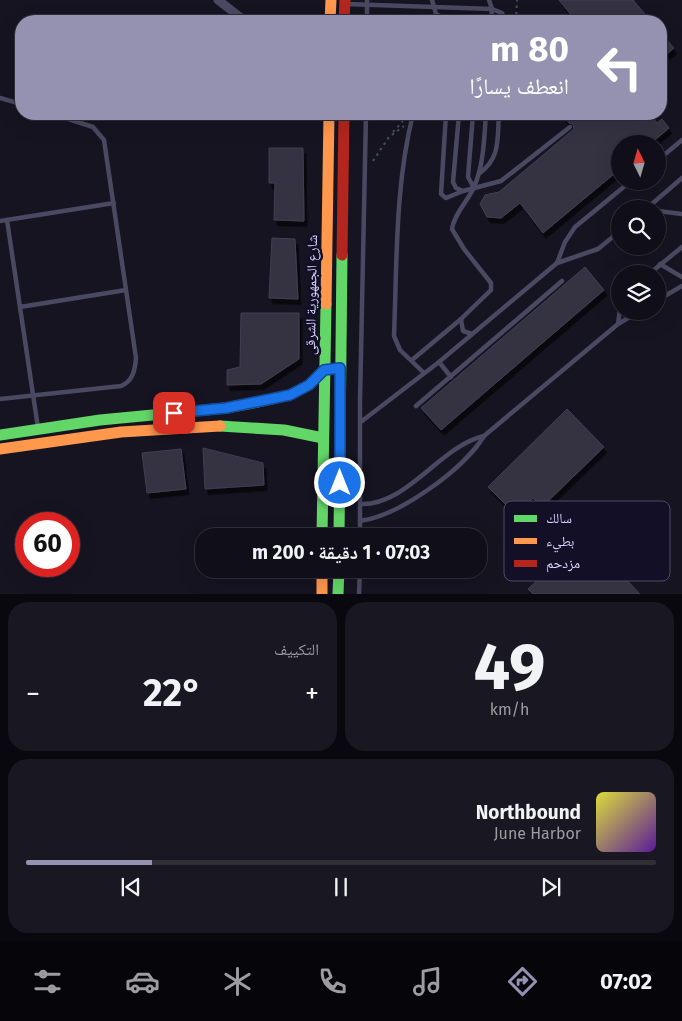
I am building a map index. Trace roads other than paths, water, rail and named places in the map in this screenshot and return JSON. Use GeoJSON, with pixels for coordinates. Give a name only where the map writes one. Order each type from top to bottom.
{"type":"FeatureCollection","features":[{"type":"Feature","properties":{"kind":"main road"},"geometry":{"type":"LineString","coordinates":[[330,15],[331,0]]}},
{"type":"Feature","properties":{"kind":"main road"},"geometry":{"type":"LineString","coordinates":[[344,15],[345,2]]}},
{"type":"Feature","properties":{"kind":"main road","name":"شارع الجمهورية الشرقى"},"geometry":{"type":"LineString","coordinates":[[322,528],[329,120]]}},
{"type":"Feature","properties":{"kind":"main road"},"geometry":{"type":"LineString","coordinates":[[339,528],[344,120]]}},
{"type":"Feature","properties":{"kind":"main road"},"geometry":{"type":"LineString","coordinates":[[0,435],[100,420],[226,408],[258,402],[298,391],[309,385],[324,370],[340,368]]}},
{"type":"Feature","properties":{"kind":"main road"},"geometry":{"type":"LineString","coordinates":[[100,420],[102,435]]}},
{"type":"Feature","properties":{"kind":"main road"},"geometry":{"type":"LineString","coordinates":[[0,449],[102,435],[223,424],[274,427],[323,438]]}},
{"type":"Feature","properties":{"kind":"main road"},"geometry":{"type":"LineString","coordinates":[[323,472],[340,477]]}},
{"type":"Feature","properties":{"kind":"main road"},"geometry":{"type":"LineString","coordinates":[[322,578],[322,594]]}},
{"type":"Feature","properties":{"kind":"main road"},"geometry":{"type":"LineString","coordinates":[[338,594],[339,578]]}},
{"type":"Feature","properties":{"kind":"street"},"geometry":{"type":"LineString","coordinates":[[218,0],[237,15]]}},
{"type":"Feature","properties":{"kind":"lane"},"geometry":{"type":"LineString","coordinates":[[432,0],[432,6],[438,15]]}},
{"type":"Feature","properties":{"kind":"lane"},"geometry":{"type":"LineString","coordinates":[[489,0],[492,15]]}},
{"type":"Feature","properties":{"kind":"lane"},"geometry":{"type":"LineString","coordinates":[[345,2],[492,9],[502,15]]}},
{"type":"Feature","properties":{"kind":"lane"},"geometry":{"type":"LineString","coordinates":[[367,2],[367,15]]}},
{"type":"Feature","properties":{"kind":"lane"},"geometry":{"type":"LineString","coordinates":[[0,98],[15,102]]}},
{"type":"Feature","properties":{"kind":"lane"},"geometry":{"type":"LineString","coordinates":[[0,398],[121,386],[130,380],[136,358],[106,145],[102,135],[93,127],[71,120]]}},
{"type":"Feature","properties":{"kind":"lane"},"geometry":{"type":"LineString","coordinates":[[360,528],[362,421],[360,402],[366,120]]}},
{"type":"Feature","properties":{"kind":"lane"},"geometry":{"type":"LineString","coordinates":[[412,120],[400,187],[394,336],[400,350],[424,373]]}},
{"type":"Feature","properties":{"kind":"lane"},"geometry":{"type":"LineString","coordinates":[[446,120],[441,194],[446,198],[463,191],[502,181],[570,127]]}},
{"type":"Feature","properties":{"kind":"lane"},"geometry":{"type":"LineString","coordinates":[[458,120],[453,182],[456,188],[463,191]]}},
{"type":"Feature","properties":{"kind":"lane"},"geometry":{"type":"LineString","coordinates":[[473,120],[468,177],[474,188]]}},
{"type":"Feature","properties":{"kind":"lane"},"geometry":{"type":"LineString","coordinates":[[412,360],[487,296],[492,286],[464,249],[452,229],[455,220],[474,188],[482,162],[486,120]]}},
{"type":"Feature","properties":{"kind":"lane"},"geometry":{"type":"LineString","coordinates":[[478,174],[492,163],[496,156],[499,120]]}},
{"type":"Feature","properties":{"kind":"lane"},"geometry":{"type":"LineString","coordinates":[[666,153],[682,140]]}},
{"type":"Feature","properties":{"kind":"lane"},"geometry":{"type":"LineString","coordinates":[[656,200],[682,178]]}},
{"type":"Feature","properties":{"kind":"lane"},"geometry":{"type":"LineString","coordinates":[[557,263],[565,242],[576,227],[620,190]]}},
{"type":"Feature","properties":{"kind":"lane"},"geometry":{"type":"LineString","coordinates":[[0,221],[114,203]]}},
{"type":"Feature","properties":{"kind":"lane"},"geometry":{"type":"LineString","coordinates":[[666,212],[682,214]]}},
{"type":"Feature","properties":{"kind":"lane"},"geometry":{"type":"LineString","coordinates":[[7,220],[38,429]]}},
{"type":"Feature","properties":{"kind":"lane"},"geometry":{"type":"LineString","coordinates":[[362,421],[439,362],[557,263],[598,249],[611,238]]}},
{"type":"Feature","properties":{"kind":"lane"},"geometry":{"type":"LineString","coordinates":[[682,247],[660,264],[682,277]]}},
{"type":"Feature","properties":{"kind":"lane"},"geometry":{"type":"LineString","coordinates":[[416,406],[562,281]]}},
{"type":"Feature","properties":{"kind":"lane"},"geometry":{"type":"LineString","coordinates":[[666,295],[682,286]]}},
{"type":"Feature","properties":{"kind":"lane"},"geometry":{"type":"LineString","coordinates":[[20,307],[126,290]]}},
{"type":"Feature","properties":{"kind":"lane"},"geometry":{"type":"LineString","coordinates":[[462,319],[462,331],[472,334]]}},
{"type":"Feature","properties":{"kind":"lane"},"geometry":{"type":"LineString","coordinates":[[618,324],[619,320]]}},
{"type":"Feature","properties":{"kind":"lane"},"geometry":{"type":"LineString","coordinates":[[360,521],[387,514],[420,495],[474,450],[484,436],[625,320]]}},
{"type":"Feature","properties":{"kind":"lane"},"geometry":{"type":"LineString","coordinates":[[439,362],[451,377]]}},
{"type":"Feature","properties":{"kind":"lane"},"geometry":{"type":"LineString","coordinates":[[361,504],[383,500],[470,440],[484,436]]}},
{"type":"Feature","properties":{"kind":"lane"},"geometry":{"type":"LineString","coordinates":[[340,477],[361,483]]}},
{"type":"Feature","properties":{"kind":"lane"},"geometry":{"type":"LineString","coordinates":[[360,578],[360,594]]}}]}
